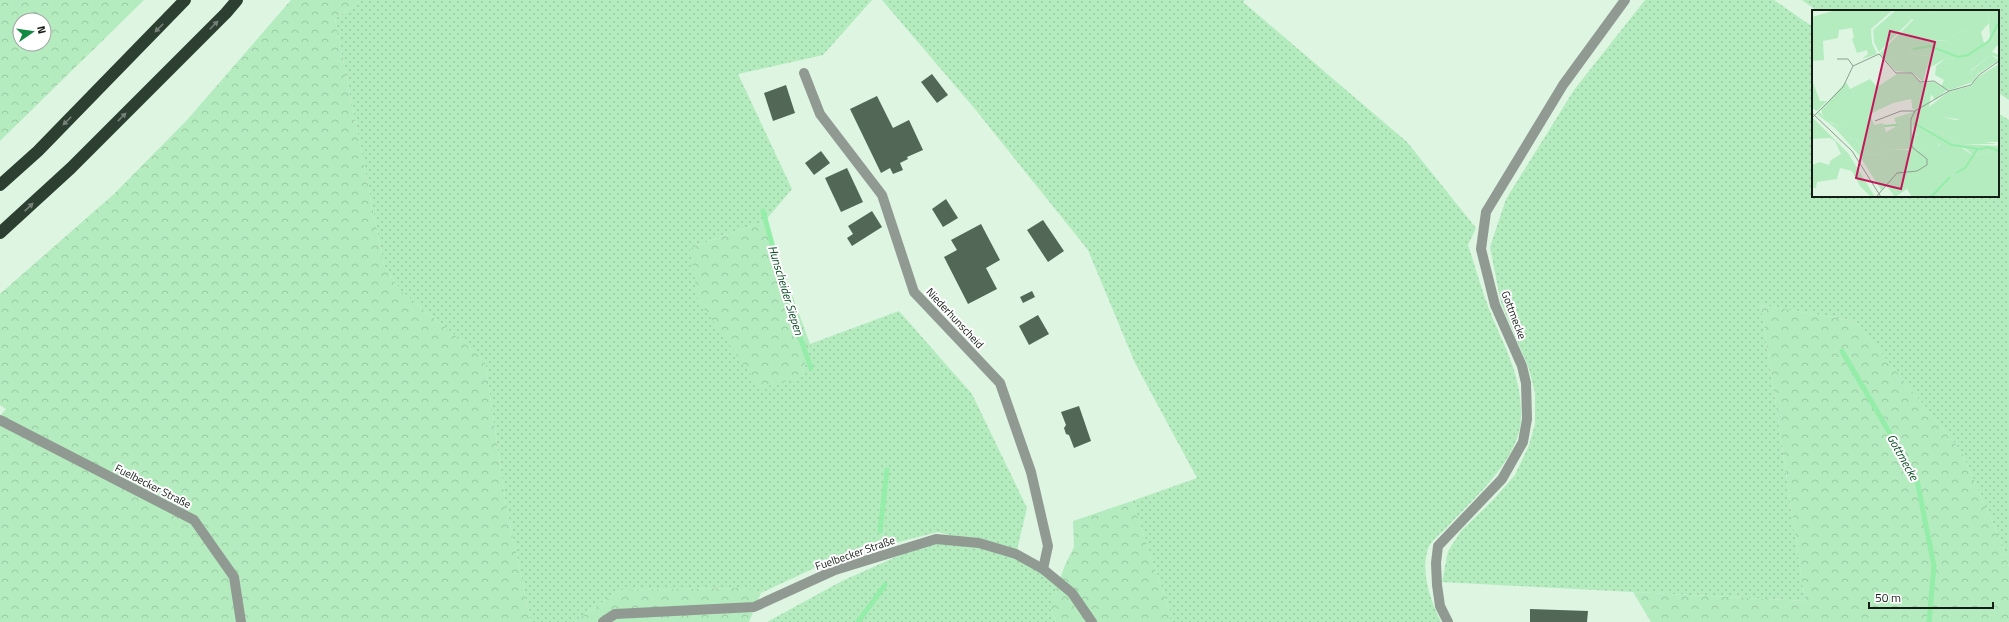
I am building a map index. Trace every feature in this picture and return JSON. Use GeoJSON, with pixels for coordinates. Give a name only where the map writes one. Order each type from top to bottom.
{"type":"FeatureCollection","features":[{"type":"Feature","properties":{"kind":"highway"},"geometry":{"type":"LineString","coordinates":[[0,185],[38,151],[185,0]]}},
{"type":"Feature","properties":{"kind":"highway"},"geometry":{"type":"LineString","coordinates":[[0,233],[71,168],[226,13],[237,0]]}},
{"type":"Feature","properties":{"kind":"street","name":"Gottmecke"},"geometry":{"type":"LineString","coordinates":[[1448,622],[1440,606],[1437,585],[1436,563],[1438,546],[1502,479],[1523,442],[1527,419],[1526,383],[1522,366],[1495,305],[1481,249],[1486,212],[1563,85],[1626,0]]}},
{"type":"Feature","properties":{"kind":"street","name":"Niederhunscheid"},"geometry":{"type":"LineString","coordinates":[[804,73],[820,114],[882,195],[914,292],[1000,383],[1031,472],[1048,546],[1043,569]]}},
{"type":"Feature","properties":{"kind":"street","name":"Fuelbecker Straße"},"geometry":{"type":"LineString","coordinates":[[0,420],[194,520],[234,577],[241,622]]}},
{"type":"Feature","properties":{"kind":"street","name":"Fuelbecker Straße"},"geometry":{"type":"LineString","coordinates":[[603,622],[615,614],[754,607],[835,570],[936,539],[979,543],[1016,554],[1043,569],[1072,594],[1092,622]]}},
{"type":"Feature","properties":{"kind":"green space"},"geometry":{"type":"Polygon","coordinates":[[[0,0],[144,0],[0,141],[0,0]]]}},
{"type":"Feature","properties":{"kind":"green space"},"geometry":{"type":"Polygon","coordinates":[[[291,0],[362,0],[335,19],[384,265],[401,291],[485,360],[506,505],[531,622],[0,622],[0,416],[6,409],[0,405],[0,294],[114,194],[187,120],[291,0]]]}},
{"type":"Feature","properties":{"kind":"green space"},"geometry":{"type":"Polygon","coordinates":[[[362,0],[872,0],[823,55],[738,74],[792,189],[765,221],[690,248],[802,377],[810,344],[899,311],[972,394],[1027,508],[1016,554],[1064,586],[1050,607],[1056,622],[767,622],[842,581],[936,539],[1010,552],[938,532],[836,558],[761,593],[743,588],[620,590],[574,622],[531,622],[506,505],[485,360],[401,291],[384,265],[335,19],[362,0]]]}},
{"type":"Feature","properties":{"kind":"green space"},"geometry":{"type":"Polygon","coordinates":[[[882,0],[1245,0],[1243,2],[1407,142],[1476,228],[1468,245],[1489,309],[1511,361],[1519,388],[1521,402],[1519,433],[1513,448],[1504,463],[1494,477],[1429,546],[1425,567],[1426,577],[1430,596],[1441,622],[1169,622],[1171,614],[1132,501],[1197,478],[1135,363],[1088,250],[975,109],[882,0]]]}},
{"type":"Feature","properties":{"kind":"green space"},"geometry":{"type":"Polygon","coordinates":[[[1645,0],[1774,0],[1812,26],[1812,197],[1999,197],[1999,114],[2009,120],[2009,567],[2003,546],[1961,451],[1855,321],[1761,305],[1805,601],[1442,582],[1448,551],[1461,531],[1494,499],[1515,475],[1529,445],[1535,424],[1535,393],[1529,369],[1501,303],[1490,247],[1506,199],[1574,90],[1645,0]]]}},
{"type":"Feature","properties":{"kind":"green space"},"geometry":{"type":"Polygon","coordinates":[[[1802,0],[2009,0],[2009,100],[1999,94],[1999,10],[1816,10],[1802,0]]]}},
{"type":"Feature","properties":{"kind":"green space"},"geometry":{"type":"Polygon","coordinates":[[[765,221],[810,344],[802,377],[760,388],[698,300],[690,248],[765,221]]]}},
{"type":"Feature","properties":{"kind":"green space"},"geometry":{"type":"Polygon","coordinates":[[[1761,305],[1855,321],[1961,451],[2003,546],[2009,567],[2009,622],[1651,622],[1633,592],[1805,601],[1761,305]]]}},
{"type":"Feature","properties":{"kind":"green space"},"geometry":{"type":"Polygon","coordinates":[[[1132,501],[1171,614],[1169,622],[1056,622],[1050,607],[1065,565],[1074,547],[1073,521],[1132,501]]]}},
{"type":"Feature","properties":{"kind":"green space"},"geometry":{"type":"Polygon","coordinates":[[[743,588],[761,593],[749,622],[574,622],[620,590],[743,588]]]}},
{"type":"Feature","properties":{"kind":"building"},"geometry":{"type":"Polygon","coordinates":[[[932,74],[948,95],[937,103],[921,82],[932,74]]]}},
{"type":"Feature","properties":{"kind":"building"},"geometry":{"type":"Polygon","coordinates":[[[786,85],[795,113],[773,121],[764,93],[786,85]]]}},
{"type":"Feature","properties":{"kind":"building"},"geometry":{"type":"Polygon","coordinates":[[[877,96],[893,128],[909,120],[923,150],[907,157],[908,159],[900,163],[903,170],[893,174],[890,168],[881,173],[850,109],[877,96]]]}},
{"type":"Feature","properties":{"kind":"building"},"geometry":{"type":"Polygon","coordinates":[[[821,151],[830,163],[814,175],[805,163],[821,151]]]}},
{"type":"Feature","properties":{"kind":"building"},"geometry":{"type":"Polygon","coordinates":[[[847,168],[863,202],[841,212],[825,178],[847,168]]]}},
{"type":"Feature","properties":{"kind":"building"},"geometry":{"type":"Polygon","coordinates":[[[946,199],[958,218],[943,227],[932,209],[946,199]]]}},
{"type":"Feature","properties":{"kind":"building"},"geometry":{"type":"Polygon","coordinates":[[[872,211],[882,227],[852,246],[847,238],[853,234],[848,226],[872,211]]]}},
{"type":"Feature","properties":{"kind":"building"},"geometry":{"type":"Polygon","coordinates":[[[1043,220],[1064,251],[1048,262],[1027,230],[1043,220]]]}},
{"type":"Feature","properties":{"kind":"building"},"geometry":{"type":"Polygon","coordinates":[[[981,224],[1000,260],[986,268],[997,289],[968,304],[944,257],[957,250],[951,240],[981,224]]]}},
{"type":"Feature","properties":{"kind":"building"},"geometry":{"type":"Polygon","coordinates":[[[1032,291],[1035,297],[1023,303],[1020,297],[1032,291]]]}},
{"type":"Feature","properties":{"kind":"building"},"geometry":{"type":"Polygon","coordinates":[[[1038,315],[1049,334],[1029,345],[1019,326],[1038,315]]]}},
{"type":"Feature","properties":{"kind":"building"},"geometry":{"type":"Polygon","coordinates":[[[1079,406],[1091,441],[1074,448],[1069,435],[1066,434],[1064,428],[1066,425],[1061,412],[1079,406]]]}},
{"type":"Feature","properties":{"kind":"building"},"geometry":{"type":"Polygon","coordinates":[[[1530,609],[1588,611],[1587,622],[1530,622],[1530,609]]]}},
{"type":"Feature","properties":{"kind":"waterway","name":"Hunscheider Siepen"},"geometry":{"type":"LineString","coordinates":[[763,211],[789,306],[811,368]]}},
{"type":"Feature","properties":{"kind":"waterway","name":"Gottmecke"},"geometry":{"type":"LineString","coordinates":[[1842,351],[1917,480],[1934,566],[1929,622]]}},
{"type":"Feature","properties":{"kind":"waterway","name":"Hunscheider Siepen"},"geometry":{"type":"LineString","coordinates":[[880,531],[887,470]]}},
{"type":"Feature","properties":{"kind":"waterway","name":"Hunscheider Siepen"},"geometry":{"type":"LineString","coordinates":[[858,622],[885,585]]}}]}
